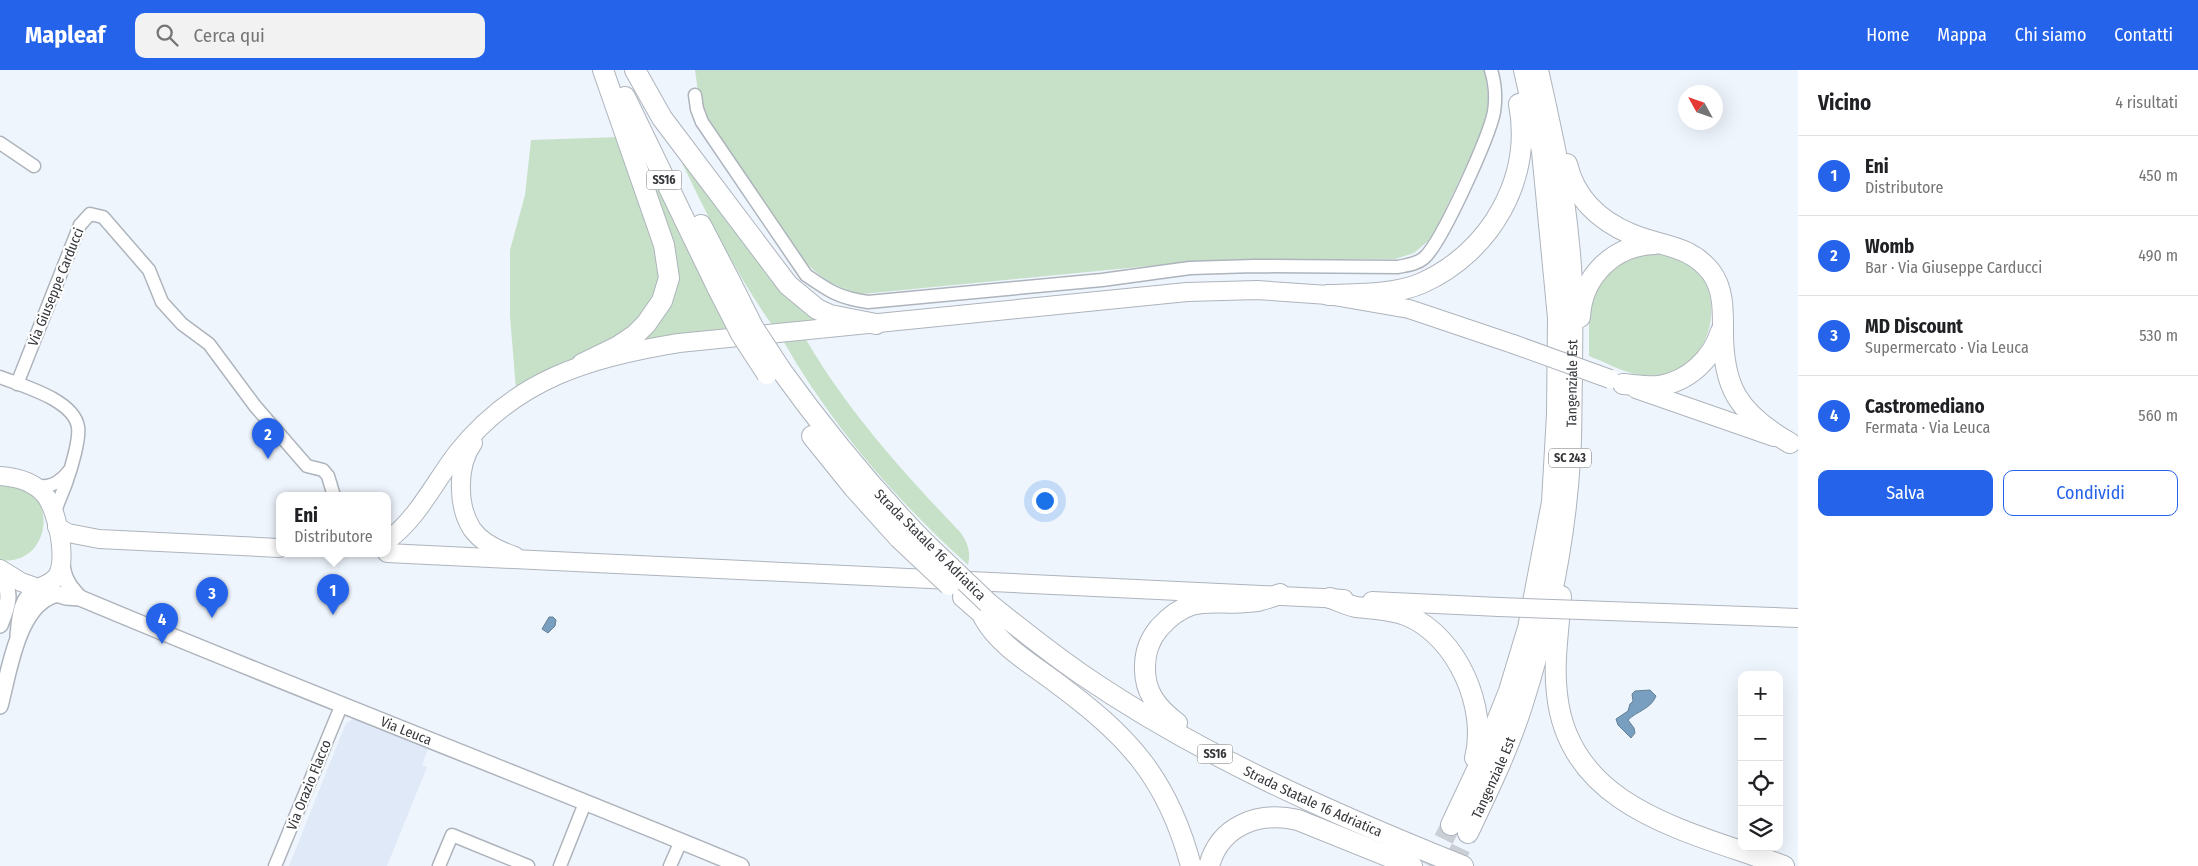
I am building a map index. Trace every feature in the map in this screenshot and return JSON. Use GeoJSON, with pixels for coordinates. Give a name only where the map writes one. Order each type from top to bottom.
{"type":"FeatureCollection","features":[{"type":"Feature","properties":{"kind":"highway"},"geometry":{"type":"LineString","coordinates":[[582,364],[617,347],[635,335],[646,324],[662,301],[669,278],[664,245],[603,70]]}},
{"type":"Feature","properties":{"kind":"highway","name":"Strada Statale 16 Adriatica"},"geometry":{"type":"LineString","coordinates":[[612,70],[689,233],[724,285]]}},
{"type":"Feature","properties":{"kind":"highway","name":"Strada Statale 16 Adriatica"},"geometry":{"type":"LineString","coordinates":[[627,70],[699,222],[741,334],[880,497],[985,609],[1084,693],[1154,736],[1214,769],[1297,809],[1429,866]]}},
{"type":"Feature","properties":{"kind":"highway"},"geometry":{"type":"LineString","coordinates":[[635,70],[662,118],[788,285],[817,309],[830,315],[876,324]]}},
{"type":"Feature","properties":{"kind":"highway"},"geometry":{"type":"LineString","coordinates":[[1328,295],[1379,293],[1421,283],[1456,263],[1481,240],[1498,215],[1514,185],[1521,156],[1523,125],[1512,70]]}},
{"type":"Feature","properties":{"kind":"highway","name":"Tangenziale Est"},"geometry":{"type":"LineString","coordinates":[[1460,829],[1482,761],[1509,691],[1528,628],[1552,502],[1557,414],[1558,318],[1542,151],[1524,70]]}},
{"type":"Feature","properties":{"kind":"highway"},"geometry":{"type":"LineString","coordinates":[[1540,70],[1545,77],[1569,172],[1577,191],[1592,210],[1610,224],[1631,234],[1683,249],[1694,255],[1713,274],[1722,299],[1724,358],[1731,386],[1738,400],[1756,421],[1794,444]]}},
{"type":"Feature","properties":{"kind":"highway","name":"Tangenziale Est"},"geometry":{"type":"LineString","coordinates":[[1460,829],[1500,767],[1523,704],[1541,640],[1554,581],[1565,512],[1570,460],[1573,322],[1569,245],[1556,150],[1540,70]]}},
{"type":"Feature","properties":{"kind":"highway"},"geometry":{"type":"LineString","coordinates":[[1570,426],[1576,411],[1581,307],[1589,284],[1601,267],[1620,252],[1645,245],[1664,244]]}},
{"type":"Feature","properties":{"kind":"highway"},"geometry":{"type":"LineString","coordinates":[[1617,382],[1659,386],[1688,375],[1710,355],[1723,327]]}},
{"type":"Feature","properties":{"kind":"highway","name":"Strada Statale 16 Adriatica"},"geometry":{"type":"LineString","coordinates":[[775,373],[810,434],[854,488],[899,538],[963,597],[1037,642],[1138,711],[1204,749],[1340,814],[1463,866]]}},
{"type":"Feature","properties":{"kind":"highway"},"geometry":{"type":"LineString","coordinates":[[1565,512],[1568,534],[1555,676],[1557,697],[1564,728],[1578,757],[1600,783],[1636,809],[1682,829],[1784,866]]}},
{"type":"Feature","properties":{"kind":"highway"},"geometry":{"type":"LineString","coordinates":[[1280,594],[1257,601],[1190,604],[1176,613],[1154,634],[1147,650],[1145,679],[1150,696],[1159,709],[1175,722],[1269,775],[1396,833],[1411,844]]}},
{"type":"Feature","properties":{"kind":"highway"},"geometry":{"type":"LineString","coordinates":[[1330,598],[1353,606],[1406,615],[1421,622],[1436,636],[1459,665],[1467,681],[1474,704],[1478,737],[1476,756],[1449,816],[1460,829]]}},
{"type":"Feature","properties":{"kind":"highway"},"geometry":{"type":"LineString","coordinates":[[985,609],[991,631],[1096,712],[1135,751],[1151,772],[1169,806],[1190,866]]}},
{"type":"Feature","properties":{"kind":"highway"},"geometry":{"type":"LineString","coordinates":[[1209,866],[1214,853],[1231,832],[1242,823],[1268,816],[1282,816],[1298,820],[1412,866]]}},
{"type":"Feature","properties":{"kind":"main road"},"geometry":{"type":"LineString","coordinates":[[391,538],[415,515],[462,447],[494,415],[534,387],[582,364],[625,353],[679,343],[1187,292],[1257,290],[1328,295],[1409,309],[1794,444]]}},
{"type":"Feature","properties":{"kind":"main road"},"geometry":{"type":"LineString","coordinates":[[494,415],[469,448],[461,481],[462,503],[473,530],[505,553],[525,560]]}},
{"type":"Feature","properties":{"kind":"main road"},"geometry":{"type":"LineString","coordinates":[[0,476],[18,478],[44,495],[56,522],[62,558],[58,574],[53,581],[38,588],[21,582],[0,569]]}},
{"type":"Feature","properties":{"kind":"main road"},"geometry":{"type":"LineString","coordinates":[[56,522],[68,533],[100,539],[276,548]]}},
{"type":"Feature","properties":{"kind":"main road"},"geometry":{"type":"LineString","coordinates":[[62,558],[77,544],[100,539]]}},
{"type":"Feature","properties":{"kind":"main road"},"geometry":{"type":"LineString","coordinates":[[391,553],[1280,594],[1499,607],[1798,618]]}},
{"type":"Feature","properties":{"kind":"street"},"geometry":{"type":"LineString","coordinates":[[695,95],[697,109],[702,122],[806,275],[827,290],[846,299],[868,302],[1102,280],[1190,268],[1398,266],[1410,264],[1423,259],[1439,238],[1489,129],[1495,100],[1491,70]]}},
{"type":"Feature","properties":{"kind":"street"},"geometry":{"type":"LineString","coordinates":[[0,143],[34,166]]}},
{"type":"Feature","properties":{"kind":"street","name":"Via Giuseppe Carducci"},"geometry":{"type":"LineString","coordinates":[[17,384],[80,225],[90,214],[104,217],[149,270],[162,302],[182,324],[209,344],[255,406],[307,466],[322,470],[328,476],[333,492]]}},
{"type":"Feature","properties":{"kind":"street"},"geometry":{"type":"LineString","coordinates":[[0,377],[62,404],[75,418],[78,436],[56,522]]}},
{"type":"Feature","properties":{"kind":"street"},"geometry":{"type":"LineString","coordinates":[[30,485],[48,487],[59,481],[70,469]]}},
{"type":"Feature","properties":{"kind":"street"},"geometry":{"type":"LineString","coordinates":[[62,558],[63,575],[80,598]]}},
{"type":"Feature","properties":{"kind":"street"},"geometry":{"type":"LineString","coordinates":[[0,573],[8,590],[9,601],[0,625]]}},
{"type":"Feature","properties":{"kind":"street"},"geometry":{"type":"LineString","coordinates":[[0,706],[18,635],[21,608],[30,592],[38,588]]}},
{"type":"Feature","properties":{"kind":"street","name":"Via Leuca"},"geometry":{"type":"LineString","coordinates":[[38,588],[80,598],[236,664],[342,704],[681,841],[735,865]]}},
{"type":"Feature","properties":{"kind":"street"},"geometry":{"type":"LineString","coordinates":[[18,635],[33,608],[40,601],[59,594]]}},
{"type":"Feature","properties":{"kind":"street","name":"Via Orazio Flacco"},"geometry":{"type":"LineString","coordinates":[[275,866],[342,704]]}},
{"type":"Feature","properties":{"kind":"street"},"geometry":{"type":"LineString","coordinates":[[560,866],[584,803]]}},
{"type":"Feature","properties":{"kind":"street"},"geometry":{"type":"LineString","coordinates":[[439,866],[452,834],[528,866]]}},
{"type":"Feature","properties":{"kind":"street"},"geometry":{"type":"LineString","coordinates":[[670,866],[681,841]]}},
{"type":"Feature","properties":{"kind":"shaded area"},"geometry":{"type":"Polygon","coordinates":[[[353,719],[428,749],[422,765],[427,767],[387,866],[289,866],[346,723],[353,719]]]}},
{"type":"Feature","properties":{"kind":"green space"},"geometry":{"type":"Polygon","coordinates":[[[695,70],[1485,70],[1489,104],[1484,128],[1438,225],[1428,241],[1414,253],[1395,259],[1249,259],[1149,266],[862,294],[832,283],[807,264],[705,117],[699,99],[695,70]]]}},
{"type":"Feature","properties":{"kind":"green space"},"geometry":{"type":"Polygon","coordinates":[[[619,137],[653,226],[661,282],[640,321],[599,347],[549,371],[516,390],[510,316],[510,250],[525,195],[531,140],[619,137]]]}},
{"type":"Feature","properties":{"kind":"green space"},"geometry":{"type":"Polygon","coordinates":[[[636,137],[734,327],[636,343],[670,293],[636,137]]]}},
{"type":"Feature","properties":{"kind":"green space"},"geometry":{"type":"Polygon","coordinates":[[[670,138],[824,320],[772,325],[730,257],[670,138]]]}},
{"type":"Feature","properties":{"kind":"green space"},"geometry":{"type":"Polygon","coordinates":[[[1649,250],[1668,253],[1691,264],[1705,282],[1711,303],[1710,326],[1701,347],[1687,364],[1666,374],[1639,375],[1589,356],[1589,298],[1611,264],[1649,250]]]}},
{"type":"Feature","properties":{"kind":"green space"},"geometry":{"type":"Polygon","coordinates":[[[781,337],[803,337],[807,341],[841,393],[878,442],[961,533],[968,548],[968,565],[914,513],[842,430],[820,400],[781,337]]]}},
{"type":"Feature","properties":{"kind":"green space"},"geometry":{"type":"Polygon","coordinates":[[[0,482],[20,485],[34,495],[41,508],[44,523],[40,538],[32,551],[18,559],[0,560],[0,482]]]}},
{"type":"Feature","properties":{"kind":"water"},"geometry":{"type":"Polygon","coordinates":[[[549,617],[553,617],[556,620],[555,626],[548,633],[542,629],[549,617]]]}},
{"type":"Feature","properties":{"kind":"water"},"geometry":{"type":"Polygon","coordinates":[[[1650,690],[1656,696],[1654,700],[1628,720],[1635,733],[1631,738],[1618,725],[1616,719],[1628,711],[1633,701],[1632,694],[1635,691],[1650,690]]]}},
{"type":"Feature","properties":{"kind":"tunnel"},"geometry":{"type":"LineString","coordinates":[[1430,866],[1451,825]]}},
{"type":"Feature","properties":{"kind":"tunnel"},"geometry":{"type":"LineString","coordinates":[[1452,866],[1468,833]]}},
{"type":"Feature","properties":{"kind":"place","name":"Womb"},"geometry":{"type":"Point","coordinates":[268,459]}},
{"type":"Feature","properties":{"kind":"place","name":"Eni"},"geometry":{"type":"Point","coordinates":[333,615]}},
{"type":"Feature","properties":{"kind":"place","name":"MD Discount"},"geometry":{"type":"Point","coordinates":[212,618]}},
{"type":"Feature","properties":{"kind":"place","name":"Castromediano"},"geometry":{"type":"Point","coordinates":[162,644]}}]}
